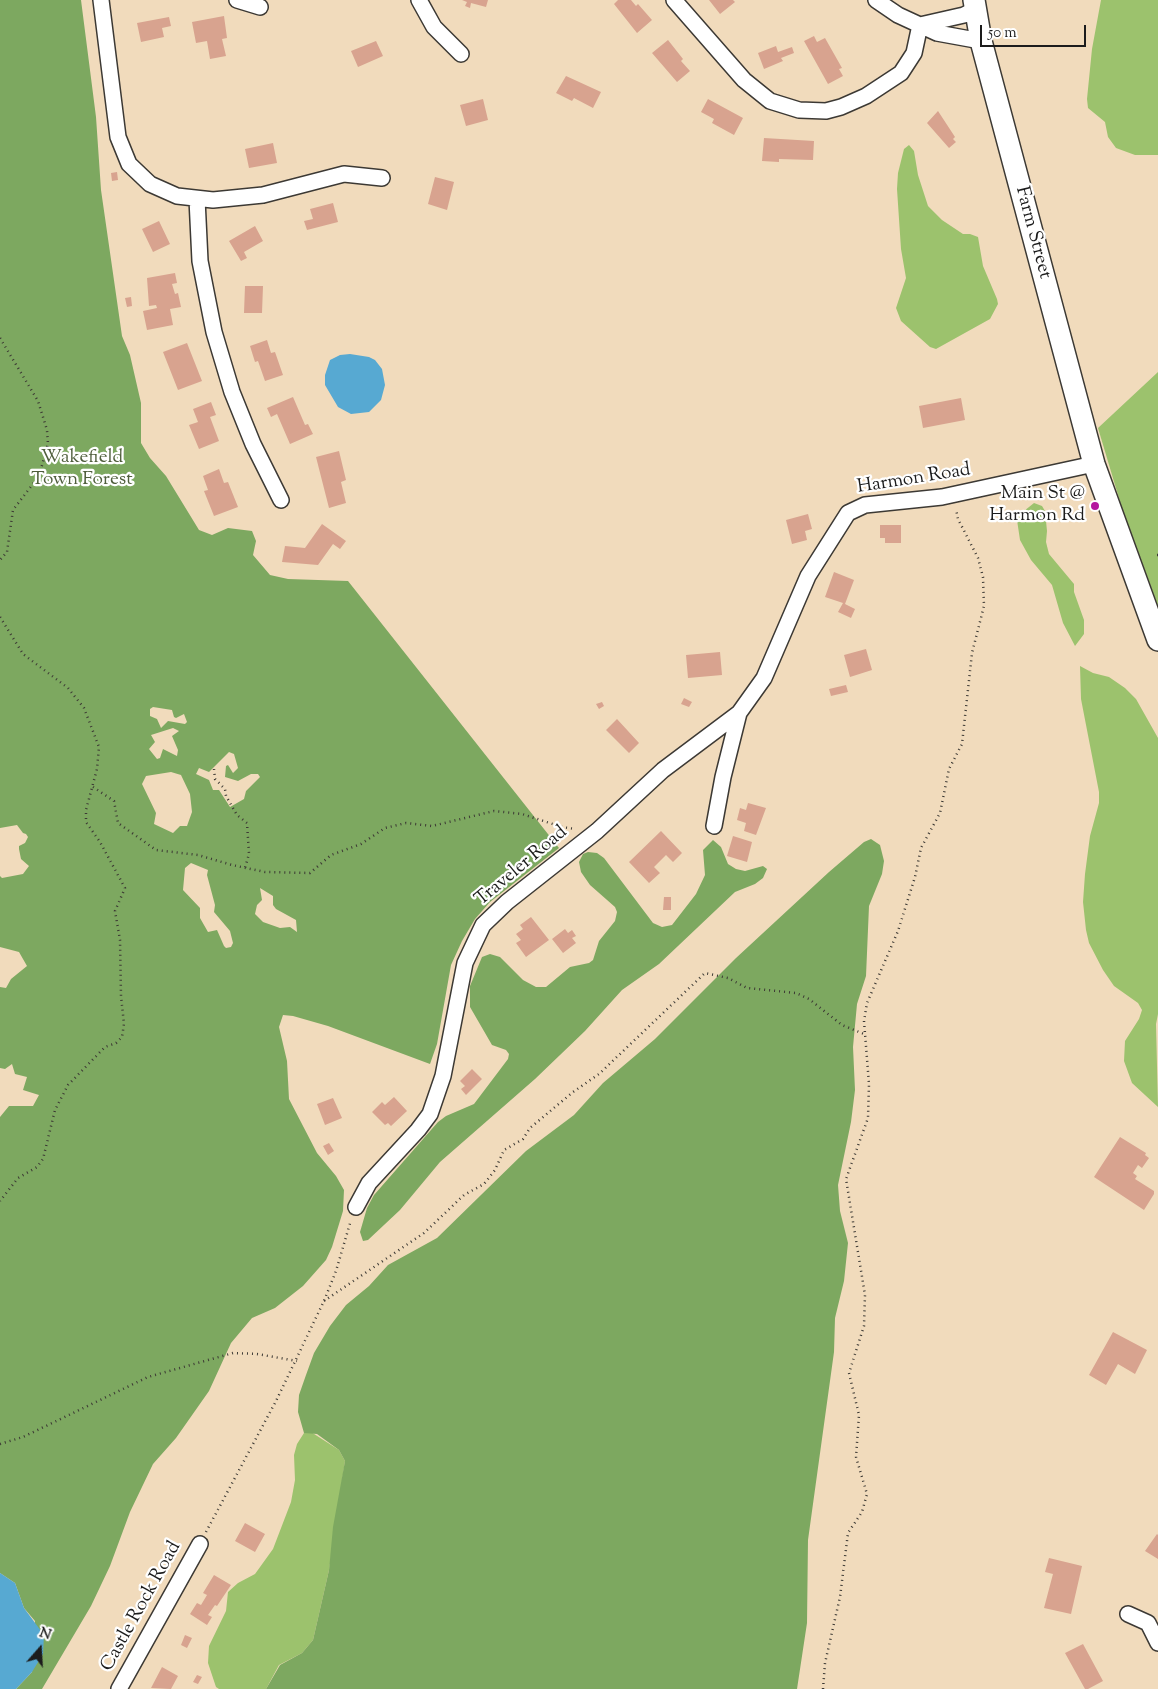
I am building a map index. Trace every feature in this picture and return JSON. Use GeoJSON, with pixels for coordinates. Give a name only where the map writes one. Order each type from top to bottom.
{"type":"FeatureCollection","features":[{"type":"Feature","properties":{"kind":"main road","name":"Farm Street"},"geometry":{"type":"LineString","coordinates":[[975,5],[981,40],[1094,464],[1158,640]]}},
{"type":"Feature","properties":{"kind":"street"},"geometry":{"type":"LineString","coordinates":[[101,0],[113,103],[118,137],[124,157],[135,171],[158,189],[177,196],[197,199],[231,199],[263,194],[344,174],[382,178]]}},
{"type":"Feature","properties":{"kind":"street"},"geometry":{"type":"LineString","coordinates":[[237,0],[260,7]]}},
{"type":"Feature","properties":{"kind":"street"},"geometry":{"type":"LineString","coordinates":[[419,0],[439,33],[461,54]]}},
{"type":"Feature","properties":{"kind":"street"},"geometry":{"type":"LineString","coordinates":[[674,0],[744,80],[770,101],[798,110],[826,111],[841,107],[866,96],[902,73],[914,53],[920,26]]}},
{"type":"Feature","properties":{"kind":"street"},"geometry":{"type":"LineString","coordinates":[[876,0],[898,15],[938,33],[981,40]]}},
{"type":"Feature","properties":{"kind":"street"},"geometry":{"type":"LineString","coordinates":[[920,26],[964,15],[975,5]]}},
{"type":"Feature","properties":{"kind":"street"},"geometry":{"type":"LineString","coordinates":[[197,199],[200,261],[214,332],[232,392],[253,444],[281,500]]}},
{"type":"Feature","properties":{"kind":"street","name":"Harmon Road"},"geometry":{"type":"LineString","coordinates":[[739,713],[764,678],[808,576],[848,513],[865,505],[953,494],[1094,464]]}},
{"type":"Feature","properties":{"kind":"street"},"geometry":{"type":"LineString","coordinates":[[714,826],[739,713]]}},
{"type":"Feature","properties":{"kind":"street","name":"Traveler Road"},"geometry":{"type":"LineString","coordinates":[[356,1207],[369,1183],[418,1130],[430,1114],[443,1076],[465,963],[483,925],[507,902],[597,831],[663,770],[739,713]]}},
{"type":"Feature","properties":{"kind":"street","name":"Castle Rock Road"},"geometry":{"type":"LineString","coordinates":[[119,1689],[200,1544]]}},
{"type":"Feature","properties":{"kind":"street"},"geometry":{"type":"LineString","coordinates":[[1128,1614],[1148,1623],[1158,1643]]}},
{"type":"Feature","properties":{"kind":"path"},"geometry":{"type":"LineString","coordinates":[[0,338],[38,401],[47,430],[48,444],[38,476],[13,510],[7,552],[0,560]]}},
{"type":"Feature","properties":{"kind":"path"},"geometry":{"type":"LineString","coordinates":[[823,1689],[826,1663],[840,1597],[848,1532],[862,1512],[867,1494],[856,1457],[859,1415],[849,1373],[864,1326],[865,1295],[846,1179],[868,1118],[869,1084],[864,1034],[867,1003],[898,931],[915,877],[921,848],[940,813],[949,769],[962,744],[972,653],[984,606],[984,577],[978,558],[958,519],[953,494]]}},
{"type":"Feature","properties":{"kind":"path"},"geometry":{"type":"LineString","coordinates":[[0,616],[23,654],[68,688],[84,708],[99,747],[93,787],[86,810],[86,822],[92,834],[100,842],[125,888],[115,911],[120,940],[124,1030],[116,1043],[105,1047],[68,1085],[55,1110],[40,1164],[18,1178],[0,1202]]}},
{"type":"Feature","properties":{"kind":"path"},"geometry":{"type":"LineString","coordinates":[[214,769],[215,779],[225,789],[226,796],[238,815],[248,824],[249,854],[245,868]]}},
{"type":"Feature","properties":{"kind":"path"},"geometry":{"type":"LineString","coordinates":[[93,787],[114,801],[118,823],[156,850],[198,855],[245,868],[296,874],[310,873],[331,855],[361,844],[381,830],[406,823],[432,826],[494,811],[522,814],[562,827],[597,831]]}},
{"type":"Feature","properties":{"kind":"path"},"geometry":{"type":"LineString","coordinates":[[324,1301],[424,1233],[464,1195],[484,1184],[495,1170],[504,1150],[523,1139],[530,1128],[573,1092],[599,1074],[704,973],[728,978],[746,988],[796,993],[809,999],[842,1024],[864,1034]]}},
{"type":"Feature","properties":{"kind":"path"},"geometry":{"type":"LineString","coordinates":[[200,1544],[296,1361],[306,1336],[324,1301],[356,1207]]}},
{"type":"Feature","properties":{"kind":"path"},"geometry":{"type":"LineString","coordinates":[[0,1444],[23,1437],[148,1377],[232,1353],[257,1354],[296,1361]]}},
{"type":"Feature","properties":{"kind":"green space","name":"Wakefield Town Forest"},"geometry":{"type":"Polygon","coordinates":[[[0,0],[81,0],[96,117],[101,190],[122,336],[130,355],[141,403],[141,443],[150,458],[166,476],[199,530],[212,535],[228,528],[252,531],[256,541],[253,555],[270,575],[288,579],[348,581],[559,848],[490,902],[475,919],[451,965],[437,1044],[430,1064],[328,1026],[283,1015],[279,1027],[287,1061],[289,1099],[317,1153],[336,1176],[344,1190],[343,1211],[332,1247],[326,1260],[303,1286],[275,1308],[252,1318],[231,1343],[209,1391],[176,1438],[153,1464],[130,1512],[110,1566],[91,1606],[42,1689],[16,1689],[32,1672],[35,1621],[24,1608],[15,1583],[0,1573],[0,1117],[9,1106],[33,1106],[39,1095],[23,1090],[27,1077],[15,1074],[12,1064],[5,1069],[0,1068],[0,987],[6,988],[11,979],[27,966],[19,952],[0,947],[0,876],[2,878],[23,874],[29,866],[21,859],[19,849],[19,846],[25,843],[28,837],[26,834],[17,825],[0,828],[0,0]],[[153,707],[150,709],[150,716],[157,719],[161,728],[168,721],[185,724],[187,722],[184,714],[176,718],[172,710],[153,707]],[[173,728],[151,735],[155,742],[149,749],[157,759],[160,758],[163,749],[177,756],[178,750],[172,736],[179,731],[173,728]],[[229,752],[209,772],[199,768],[196,774],[209,780],[213,790],[219,790],[230,807],[244,799],[246,791],[260,777],[258,774],[251,774],[238,781],[225,777],[226,766],[228,765],[233,773],[238,768],[234,754],[229,752]],[[171,772],[146,776],[142,784],[156,813],[154,824],[173,833],[180,826],[187,826],[192,812],[190,794],[181,775],[171,772]],[[191,863],[185,868],[183,890],[200,908],[200,918],[208,932],[217,930],[224,946],[226,948],[231,947],[233,943],[230,931],[214,912],[215,905],[207,875],[208,870],[191,863]],[[260,888],[262,900],[257,905],[255,914],[263,922],[280,928],[290,927],[297,932],[296,920],[276,909],[273,905],[273,896],[260,888]]]}},
{"type":"Feature","properties":{"kind":"green space"},"geometry":{"type":"Polygon","coordinates":[[[1101,0],[1158,0],[1158,155],[1135,155],[1116,148],[1108,137],[1105,122],[1088,108],[1087,99],[1092,49],[1101,0]]]}},
{"type":"Feature","properties":{"kind":"green space"},"geometry":{"type":"Polygon","coordinates":[[[909,145],[914,151],[918,175],[928,206],[942,220],[963,234],[978,237],[983,266],[998,304],[990,319],[936,349],[930,347],[901,321],[896,308],[906,278],[901,249],[897,189],[898,173],[904,149],[909,145]]]}},
{"type":"Feature","properties":{"kind":"green space"},"geometry":{"type":"Polygon","coordinates":[[[1158,372],[1158,606],[1121,505],[1098,428],[1158,372]]]}},
{"type":"Feature","properties":{"kind":"green space"},"geometry":{"type":"Polygon","coordinates":[[[1034,503],[1042,506],[1045,511],[1046,542],[1049,554],[1074,584],[1074,592],[1084,620],[1084,634],[1075,646],[1063,623],[1052,585],[1031,560],[1020,540],[1017,520],[1034,503]]]}},
{"type":"Feature","properties":{"kind":"green space"},"geometry":{"type":"Polygon","coordinates":[[[1080,666],[1093,673],[1109,677],[1125,688],[1136,699],[1158,738],[1158,1014],[1156,1024],[1158,1107],[1132,1083],[1124,1061],[1125,1041],[1139,1019],[1142,1010],[1138,1003],[1114,986],[1089,943],[1086,930],[1083,902],[1085,874],[1090,836],[1099,803],[1099,792],[1081,699],[1080,666]]]}},
{"type":"Feature","properties":{"kind":"green space"},"geometry":{"type":"Polygon","coordinates":[[[871,839],[880,845],[884,861],[882,874],[869,906],[866,976],[857,1004],[853,1047],[855,1090],[851,1122],[838,1185],[840,1211],[848,1243],[844,1281],[835,1318],[834,1352],[808,1540],[807,1623],[797,1689],[266,1689],[280,1665],[302,1653],[313,1640],[329,1570],[333,1527],[345,1461],[339,1450],[317,1434],[304,1433],[298,1412],[299,1395],[314,1353],[330,1326],[346,1305],[369,1286],[388,1265],[437,1238],[526,1151],[574,1115],[603,1083],[655,1039],[736,958],[829,872],[864,842],[871,839]]]}},
{"type":"Feature","properties":{"kind":"green space"},"geometry":{"type":"Polygon","coordinates":[[[713,840],[721,847],[728,864],[736,869],[745,871],[763,866],[767,869],[763,878],[755,884],[735,892],[659,964],[622,990],[585,1031],[535,1079],[440,1162],[400,1210],[368,1240],[363,1241],[360,1232],[367,1208],[374,1195],[438,1122],[446,1116],[474,1104],[508,1059],[509,1054],[506,1050],[492,1045],[470,1007],[470,986],[482,957],[490,954],[500,957],[523,980],[536,987],[546,987],[570,967],[589,963],[593,960],[599,941],[615,921],[617,912],[615,907],[590,885],[581,872],[579,862],[583,854],[588,852],[597,853],[604,858],[653,923],[662,927],[672,925],[696,894],[705,875],[703,850],[713,840]]]}},
{"type":"Feature","properties":{"kind":"green space"},"geometry":{"type":"Polygon","coordinates":[[[311,1432],[339,1450],[345,1461],[329,1570],[313,1640],[302,1653],[279,1665],[266,1689],[219,1689],[216,1687],[208,1663],[209,1646],[226,1611],[228,1592],[238,1583],[255,1574],[273,1549],[291,1502],[295,1480],[294,1455],[297,1444],[304,1433],[311,1432]]]}},
{"type":"Feature","properties":{"kind":"water"},"geometry":{"type":"Polygon","coordinates":[[[350,354],[369,357],[375,360],[382,369],[385,385],[381,400],[369,412],[351,414],[338,407],[325,385],[325,375],[330,360],[340,355],[350,354]]]}},
{"type":"Feature","properties":{"kind":"water"},"geometry":{"type":"Polygon","coordinates":[[[0,1573],[15,1583],[24,1608],[44,1635],[43,1654],[32,1672],[16,1689],[0,1689],[0,1573]]]}},
{"type":"Feature","properties":{"kind":"building"},"geometry":{"type":"Polygon","coordinates":[[[462,0],[488,0],[486,7],[471,3],[470,8],[465,6],[467,2],[462,0]]]}},
{"type":"Feature","properties":{"kind":"building"},"geometry":{"type":"Polygon","coordinates":[[[618,0],[631,0],[636,6],[638,4],[652,20],[637,33],[614,4],[618,0]]]}},
{"type":"Feature","properties":{"kind":"building"},"geometry":{"type":"Polygon","coordinates":[[[709,0],[733,0],[735,2],[720,14],[709,0]]]}},
{"type":"Feature","properties":{"kind":"building"},"geometry":{"type":"Polygon","coordinates":[[[224,16],[227,38],[222,39],[226,56],[210,59],[207,41],[196,43],[192,22],[224,16]]]}},
{"type":"Feature","properties":{"kind":"building"},"geometry":{"type":"Polygon","coordinates":[[[169,17],[171,26],[162,28],[164,37],[141,42],[137,23],[169,17]]]}},
{"type":"Feature","properties":{"kind":"building"},"geometry":{"type":"Polygon","coordinates":[[[814,36],[817,42],[825,38],[842,68],[839,69],[843,76],[828,84],[804,41],[814,36]]]}},
{"type":"Feature","properties":{"kind":"building"},"geometry":{"type":"Polygon","coordinates":[[[668,40],[683,59],[681,61],[690,71],[677,82],[652,53],[668,40]]]}},
{"type":"Feature","properties":{"kind":"building"},"geometry":{"type":"Polygon","coordinates":[[[376,41],[383,56],[358,67],[351,51],[376,41]]]}},
{"type":"Feature","properties":{"kind":"building"},"geometry":{"type":"Polygon","coordinates":[[[776,46],[778,52],[792,47],[794,53],[781,58],[783,61],[764,69],[758,53],[776,46]]]}},
{"type":"Feature","properties":{"kind":"building"},"geometry":{"type":"Polygon","coordinates":[[[566,76],[601,92],[593,108],[574,98],[572,101],[556,93],[566,76]]]}},
{"type":"Feature","properties":{"kind":"building"},"geometry":{"type":"Polygon","coordinates":[[[483,99],[488,120],[466,126],[460,105],[483,99]]]}},
{"type":"Feature","properties":{"kind":"building"},"geometry":{"type":"Polygon","coordinates":[[[708,99],[743,118],[734,135],[712,123],[714,119],[701,112],[708,99]]]}},
{"type":"Feature","properties":{"kind":"building"},"geometry":{"type":"Polygon","coordinates":[[[938,111],[955,137],[953,139],[956,142],[949,148],[927,123],[938,111]]]}},
{"type":"Feature","properties":{"kind":"building"},"geometry":{"type":"Polygon","coordinates":[[[764,138],[814,141],[813,160],[779,159],[779,162],[762,161],[764,138]]]}},
{"type":"Feature","properties":{"kind":"building"},"geometry":{"type":"Polygon","coordinates":[[[273,143],[277,163],[249,168],[245,149],[273,143]]]}},
{"type":"Feature","properties":{"kind":"building"},"geometry":{"type":"Polygon","coordinates":[[[117,172],[118,180],[112,181],[111,173],[117,172]]]}},
{"type":"Feature","properties":{"kind":"building"},"geometry":{"type":"Polygon","coordinates":[[[435,177],[454,182],[447,210],[428,204],[435,177]]]}},
{"type":"Feature","properties":{"kind":"building"},"geometry":{"type":"Polygon","coordinates":[[[333,203],[338,222],[307,230],[304,221],[313,219],[310,209],[333,203]]]}},
{"type":"Feature","properties":{"kind":"building"},"geometry":{"type":"Polygon","coordinates":[[[159,221],[170,244],[153,252],[142,229],[159,221]]]}},
{"type":"Feature","properties":{"kind":"building"},"geometry":{"type":"Polygon","coordinates":[[[255,226],[263,241],[244,252],[247,258],[241,261],[229,241],[255,226]]]}},
{"type":"Feature","properties":{"kind":"building"},"geometry":{"type":"Polygon","coordinates":[[[175,273],[177,283],[172,284],[175,294],[178,293],[181,307],[170,309],[173,325],[147,330],[143,311],[157,308],[156,305],[149,306],[147,278],[175,273]]]}},
{"type":"Feature","properties":{"kind":"building"},"geometry":{"type":"Polygon","coordinates":[[[245,286],[263,286],[262,313],[244,313],[245,286]]]}},
{"type":"Feature","properties":{"kind":"building"},"geometry":{"type":"Polygon","coordinates":[[[131,297],[132,306],[127,307],[125,298],[131,297]]]}},
{"type":"Feature","properties":{"kind":"building"},"geometry":{"type":"Polygon","coordinates":[[[267,340],[271,353],[275,352],[283,375],[265,381],[258,361],[255,362],[250,346],[267,340]]]}},
{"type":"Feature","properties":{"kind":"building"},"geometry":{"type":"Polygon","coordinates":[[[187,343],[202,381],[178,390],[163,352],[187,343]]]}},
{"type":"Feature","properties":{"kind":"building"},"geometry":{"type":"Polygon","coordinates":[[[293,397],[305,425],[308,424],[313,434],[290,444],[277,414],[271,417],[267,408],[293,397]]]}},
{"type":"Feature","properties":{"kind":"building"},"geometry":{"type":"Polygon","coordinates":[[[961,398],[965,420],[923,428],[919,406],[961,398]]]}},
{"type":"Feature","properties":{"kind":"building"},"geometry":{"type":"Polygon","coordinates":[[[211,402],[216,415],[210,417],[219,441],[199,449],[189,425],[198,422],[193,409],[211,402]]]}},
{"type":"Feature","properties":{"kind":"building"},"geometry":{"type":"Polygon","coordinates":[[[339,451],[346,480],[341,482],[346,503],[329,508],[316,457],[339,451]]]}},
{"type":"Feature","properties":{"kind":"building"},"geometry":{"type":"Polygon","coordinates":[[[219,469],[224,483],[228,482],[238,507],[214,516],[204,491],[208,490],[203,476],[219,469]]]}},
{"type":"Feature","properties":{"kind":"building"},"geometry":{"type":"Polygon","coordinates":[[[808,514],[812,529],[805,531],[807,540],[792,544],[786,520],[808,514]]]}},
{"type":"Feature","properties":{"kind":"building"},"geometry":{"type":"Polygon","coordinates":[[[322,524],[346,541],[340,549],[333,544],[318,565],[282,562],[285,546],[305,548],[322,524]]]}},
{"type":"Feature","properties":{"kind":"building"},"geometry":{"type":"Polygon","coordinates":[[[880,525],[901,525],[901,543],[885,543],[885,538],[880,538],[880,525]]]}},
{"type":"Feature","properties":{"kind":"building"},"geometry":{"type":"Polygon","coordinates":[[[834,572],[854,580],[845,604],[855,609],[851,618],[838,612],[843,603],[825,597],[834,572]]]}},
{"type":"Feature","properties":{"kind":"building"},"geometry":{"type":"Polygon","coordinates":[[[866,649],[872,670],[850,677],[844,655],[866,649]]]}},
{"type":"Feature","properties":{"kind":"building"},"geometry":{"type":"Polygon","coordinates":[[[720,652],[722,675],[688,678],[686,655],[720,652]]]}},
{"type":"Feature","properties":{"kind":"building"},"geometry":{"type":"Polygon","coordinates":[[[846,685],[848,692],[831,696],[829,689],[846,685]]]}},
{"type":"Feature","properties":{"kind":"building"},"geometry":{"type":"Polygon","coordinates":[[[684,698],[692,702],[689,707],[681,704],[684,698]]]}},
{"type":"Feature","properties":{"kind":"building"},"geometry":{"type":"Polygon","coordinates":[[[602,702],[604,706],[599,709],[596,704],[602,702]]]}},
{"type":"Feature","properties":{"kind":"building"},"geometry":{"type":"Polygon","coordinates":[[[617,719],[639,743],[629,753],[606,730],[617,719]]]}},
{"type":"Feature","properties":{"kind":"building"},"geometry":{"type":"Polygon","coordinates":[[[748,803],[766,808],[756,835],[744,831],[746,823],[737,820],[740,808],[746,810],[748,803]]]}},
{"type":"Feature","properties":{"kind":"building"},"geometry":{"type":"Polygon","coordinates":[[[661,831],[682,853],[673,862],[666,855],[654,867],[660,873],[649,883],[629,862],[661,831]]]}},
{"type":"Feature","properties":{"kind":"building"},"geometry":{"type":"Polygon","coordinates":[[[733,836],[752,842],[747,862],[727,856],[733,836]]]}},
{"type":"Feature","properties":{"kind":"building"},"geometry":{"type":"Polygon","coordinates":[[[664,897],[671,897],[671,910],[663,910],[664,897]]]}},
{"type":"Feature","properties":{"kind":"building"},"geometry":{"type":"Polygon","coordinates":[[[531,917],[549,940],[526,957],[516,943],[521,940],[516,934],[523,929],[520,925],[531,917]]]}},
{"type":"Feature","properties":{"kind":"building"},"geometry":{"type":"Polygon","coordinates":[[[565,929],[568,933],[572,930],[576,936],[572,938],[576,943],[563,953],[552,939],[565,929]]]}},
{"type":"Feature","properties":{"kind":"building"},"geometry":{"type":"Polygon","coordinates":[[[472,1069],[482,1079],[466,1095],[461,1089],[465,1086],[460,1081],[472,1069]]]}},
{"type":"Feature","properties":{"kind":"building"},"geometry":{"type":"Polygon","coordinates":[[[394,1097],[407,1111],[391,1126],[388,1123],[385,1125],[372,1112],[382,1102],[385,1105],[394,1097]]]}},
{"type":"Feature","properties":{"kind":"building"},"geometry":{"type":"Polygon","coordinates":[[[333,1098],[342,1118],[325,1125],[317,1104],[333,1098]]]}},
{"type":"Feature","properties":{"kind":"building"},"geometry":{"type":"Polygon","coordinates":[[[1120,1137],[1146,1153],[1145,1155],[1149,1158],[1142,1168],[1138,1165],[1133,1173],[1137,1176],[1135,1179],[1154,1191],[1144,1210],[1094,1177],[1120,1137]]]}},
{"type":"Feature","properties":{"kind":"building"},"geometry":{"type":"Polygon","coordinates":[[[329,1143],[334,1151],[328,1155],[323,1146],[329,1143]]]}},
{"type":"Feature","properties":{"kind":"building"},"geometry":{"type":"Polygon","coordinates":[[[1113,1332],[1147,1350],[1135,1374],[1118,1364],[1106,1385],[1089,1375],[1113,1332]]]}},
{"type":"Feature","properties":{"kind":"building"},"geometry":{"type":"Polygon","coordinates":[[[245,1523],[265,1534],[255,1552],[235,1541],[245,1523]]]}},
{"type":"Feature","properties":{"kind":"building"},"geometry":{"type":"Polygon","coordinates":[[[1158,1535],[1158,1559],[1145,1551],[1158,1535]]]}},
{"type":"Feature","properties":{"kind":"building"},"geometry":{"type":"Polygon","coordinates":[[[1049,1558],[1082,1566],[1071,1614],[1044,1608],[1053,1574],[1045,1572],[1049,1558]]]}},
{"type":"Feature","properties":{"kind":"building"},"geometry":{"type":"Polygon","coordinates":[[[214,1575],[231,1585],[217,1606],[215,1605],[208,1615],[212,1617],[207,1625],[190,1614],[197,1603],[201,1605],[207,1595],[203,1593],[214,1575]]]}},
{"type":"Feature","properties":{"kind":"building"},"geometry":{"type":"Polygon","coordinates":[[[185,1635],[192,1638],[187,1648],[181,1645],[185,1635]]]}},
{"type":"Feature","properties":{"kind":"building"},"geometry":{"type":"Polygon","coordinates":[[[1083,1644],[1103,1681],[1088,1689],[1085,1689],[1065,1653],[1083,1644]]]}},
{"type":"Feature","properties":{"kind":"building"},"geometry":{"type":"Polygon","coordinates":[[[162,1667],[178,1676],[171,1689],[151,1688],[162,1667]]]}},
{"type":"Feature","properties":{"kind":"building"},"geometry":{"type":"Polygon","coordinates":[[[197,1675],[202,1677],[198,1684],[193,1682],[197,1675]]]}},
{"type":"Feature","properties":{"kind":"place","name":"Main St @ Harmon Rd"},"geometry":{"type":"Point","coordinates":[1095,506]}}]}
